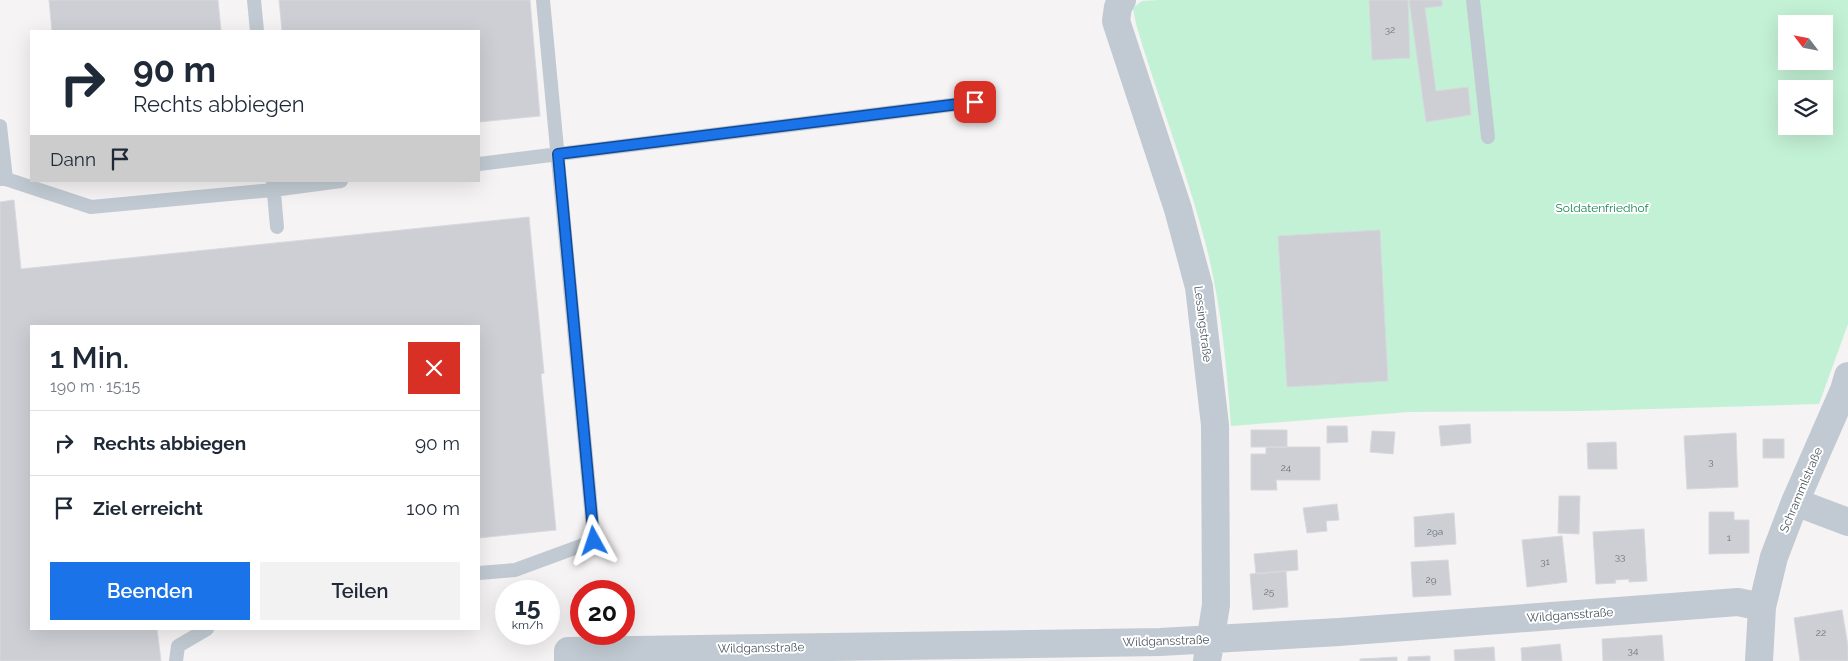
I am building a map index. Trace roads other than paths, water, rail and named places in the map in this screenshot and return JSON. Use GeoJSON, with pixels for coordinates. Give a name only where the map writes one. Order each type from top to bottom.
{"type":"FeatureCollection","features":[{"type":"Feature","properties":{"kind":"street","name":"Lessingstraße"},"geometry":{"type":"LineString","coordinates":[[1122,0],[1118,7],[1116,21],[1178,210],[1199,287],[1215,424],[1216,605],[1208,650]]}},
{"type":"Feature","properties":{"kind":"street","name":"Schrammlstraße"},"geometry":{"type":"LineString","coordinates":[[1760,661],[1762,607],[1774,556],[1794,502],[1844,390],[1848,376]]}},
{"type":"Feature","properties":{"kind":"street"},"geometry":{"type":"LineString","coordinates":[[1794,502],[1848,522]]}},
{"type":"Feature","properties":{"kind":"street","name":"Wildgansstraße"},"geometry":{"type":"LineString","coordinates":[[568,656],[1160,642],[1208,650],[1339,632],[1738,602],[1762,607]]}},
{"type":"Feature","properties":{"kind":"lane"},"geometry":{"type":"LineString","coordinates":[[254,0],[257,30]]}},
{"type":"Feature","properties":{"kind":"lane"},"geometry":{"type":"LineString","coordinates":[[480,573],[515,570],[594,541],[543,0]]}},
{"type":"Feature","properties":{"kind":"lane"},"geometry":{"type":"LineString","coordinates":[[1473,0],[1488,137]]}},
{"type":"Feature","properties":{"kind":"lane"},"geometry":{"type":"LineString","coordinates":[[480,164],[975,102]]}},
{"type":"Feature","properties":{"kind":"lane"},"geometry":{"type":"LineString","coordinates":[[0,126],[3,179],[90,207],[273,186],[328,182]]}},
{"type":"Feature","properties":{"kind":"lane"},"geometry":{"type":"LineString","coordinates":[[273,186],[276,226]]}},
{"type":"Feature","properties":{"kind":"lane"},"geometry":{"type":"LineString","coordinates":[[176,661],[178,646],[205,630]]}},
{"type":"Feature","properties":{"kind":"park label","name":"Soldatenfriedhof"},"geometry":{"type":"Point","coordinates":[1602,208]}}]}
